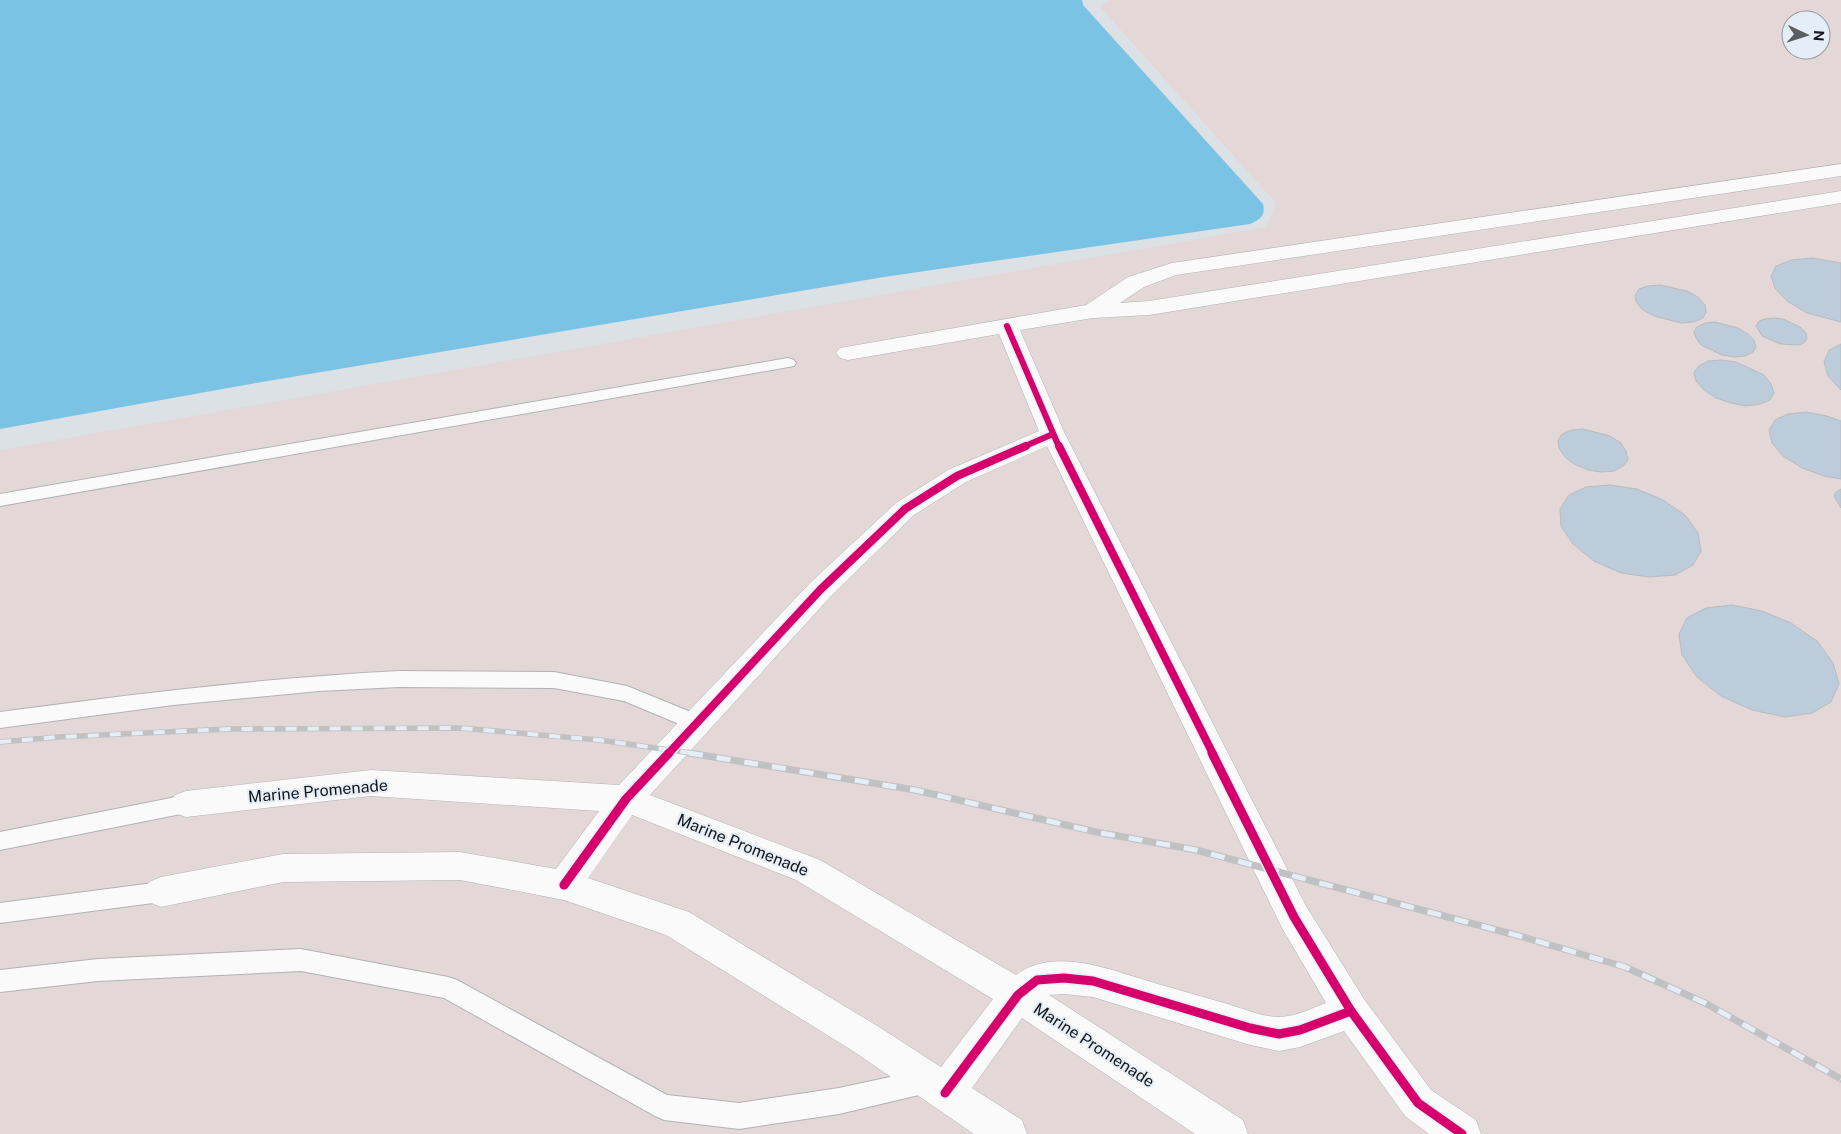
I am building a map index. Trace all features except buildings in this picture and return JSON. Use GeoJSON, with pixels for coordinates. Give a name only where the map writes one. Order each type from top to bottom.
{"type":"FeatureCollection","features":[{"type":"Feature","properties":{"kind":"main road"},"geometry":{"type":"LineString","coordinates":[[1093,311],[1136,282],[1172,269],[1841,170]]}},
{"type":"Feature","properties":{"kind":"main road"},"geometry":{"type":"LineString","coordinates":[[843,354],[1093,311],[1149,308],[1841,197]]}},
{"type":"Feature","properties":{"kind":"main road"},"geometry":{"type":"LineString","coordinates":[[1007,326],[1053,434],[1294,917],[1351,1011],[1418,1103],[1462,1134]]}},
{"type":"Feature","properties":{"kind":"main road"},"geometry":{"type":"LineString","coordinates":[[564,885],[626,799],[821,589],[905,509],[957,476],[1053,434]]}},
{"type":"Feature","properties":{"kind":"main road","name":"Marine Promenade"},"geometry":{"type":"LineString","coordinates":[[186,804],[371,783],[626,799],[808,870],[1018,995],[1229,1134]]}},
{"type":"Feature","properties":{"kind":"main road"},"geometry":{"type":"LineString","coordinates":[[161,892],[283,868],[460,866],[564,885],[677,923],[866,1038],[1008,1134]]}},
{"type":"Feature","properties":{"kind":"main road"},"geometry":{"type":"LineString","coordinates":[[936,1087],[1018,995],[1037,980],[1064,978],[1093,982],[1250,1028],[1279,1034],[1300,1030],[1351,1011]]}},
{"type":"Feature","properties":{"kind":"lane"},"geometry":{"type":"LineString","coordinates":[[0,500],[788,363]]}},
{"type":"Feature","properties":{"kind":"lane"},"geometry":{"type":"LineString","coordinates":[[0,720],[173,697],[319,683],[399,679],[554,680],[627,694],[696,723]]}},
{"type":"Feature","properties":{"kind":"lane"},"geometry":{"type":"LineString","coordinates":[[0,841],[186,804]]}},
{"type":"Feature","properties":{"kind":"lane"},"geometry":{"type":"LineString","coordinates":[[0,913],[161,892]]}},
{"type":"Feature","properties":{"kind":"lane"},"geometry":{"type":"LineString","coordinates":[[0,981],[98,970],[301,960],[448,988],[664,1107],[739,1116],[936,1087]]}},
{"type":"Feature","properties":{"kind":"shaded area"},"geometry":{"type":"Polygon","coordinates":[[[1109,0],[1841,0],[1841,1134],[0,1134],[0,450],[1266,227],[1276,203],[1100,7],[1109,0]]]}},
{"type":"Feature","properties":{"kind":"water"},"geometry":{"type":"Polygon","coordinates":[[[0,0],[1082,0],[1083,5],[1263,204],[1264,211],[1257,221],[1250,224],[884,277],[256,383],[0,429],[0,0]]]}},
{"type":"Feature","properties":{"kind":"railway"},"geometry":{"type":"LineString","coordinates":[[0,742],[59,737],[229,729],[460,728],[599,740],[698,754]]}},
{"type":"Feature","properties":{"kind":"railway"},"geometry":{"type":"LineString","coordinates":[[689,753],[915,790],[1096,832],[1196,850],[1523,937],[1625,967],[1705,1003],[1841,1079]]}},
{"type":"Feature","properties":{"kind":"cycle path"},"geometry":{"type":"LineString","coordinates":[[1007,326],[1053,434],[1294,917],[1351,1011],[1418,1103],[1462,1134]]}},
{"type":"Feature","properties":{"kind":"cycle path"},"geometry":{"type":"LineString","coordinates":[[564,885],[626,799],[821,589],[905,509],[957,476],[1053,434]]}},
{"type":"Feature","properties":{"kind":"cycle path"},"geometry":{"type":"LineString","coordinates":[[945,1093],[1018,995],[1037,980],[1064,978],[1093,981],[1250,1028],[1279,1034],[1300,1030],[1351,1011]]}}]}
